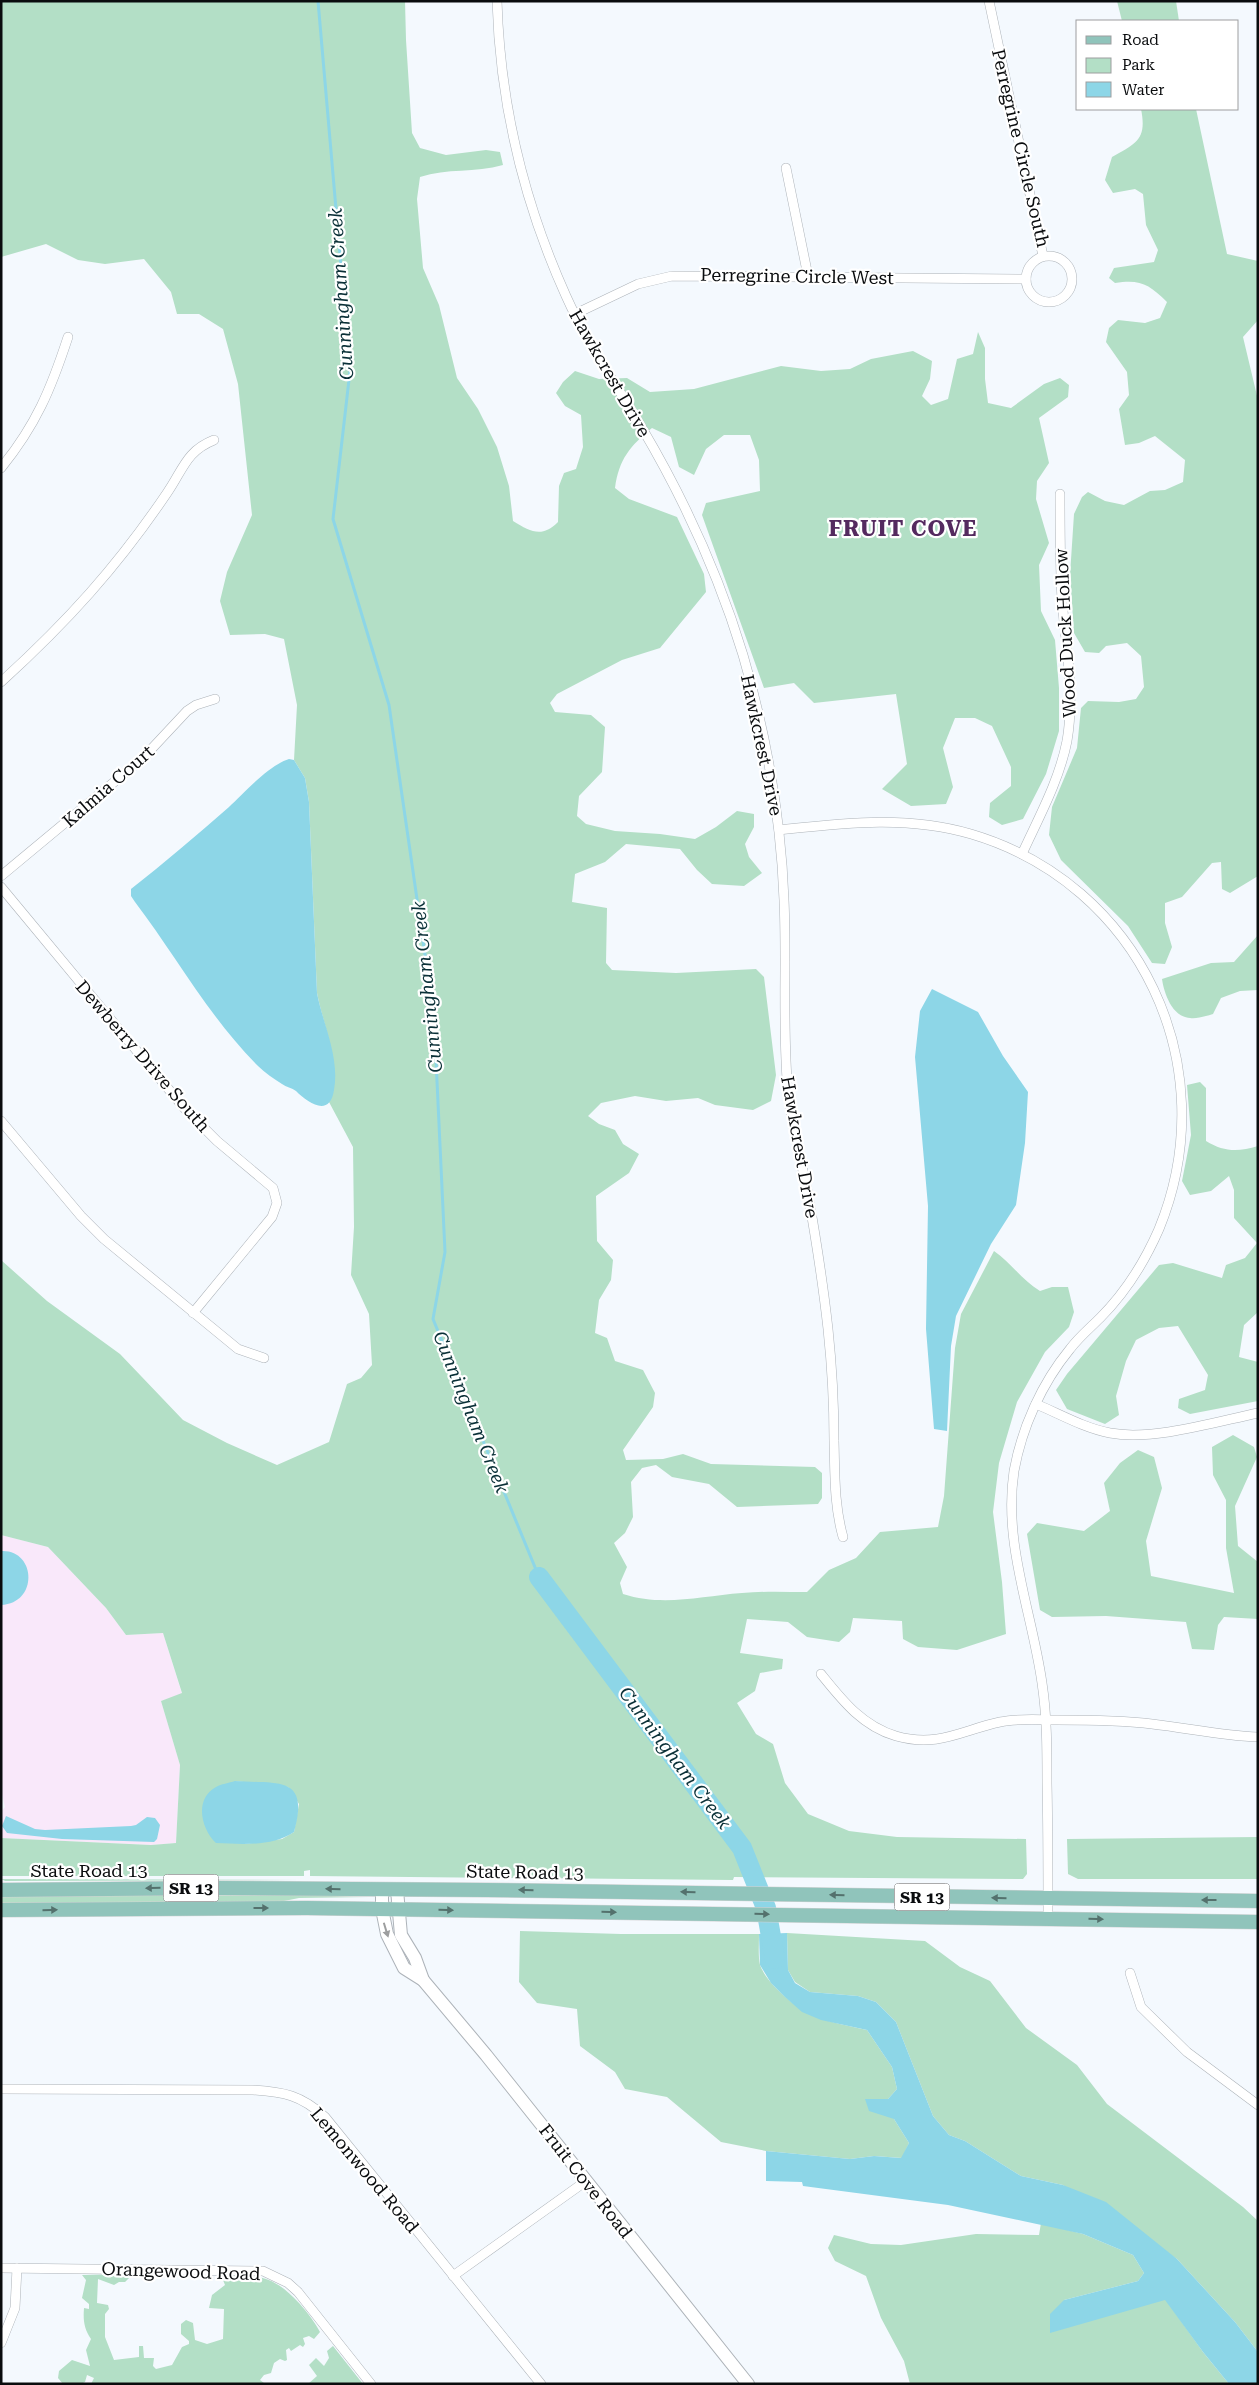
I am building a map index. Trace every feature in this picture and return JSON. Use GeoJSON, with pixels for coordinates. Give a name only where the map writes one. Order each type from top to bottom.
{"type":"FeatureCollection","features":[{"type":"Feature","properties":{"kind":"main road","name":"State Road 13"},"geometry":{"type":"LineString","coordinates":[[1,1890],[382,1889],[1048,1899]]}},
{"type":"Feature","properties":{"kind":"main road","name":"SR 13"},"geometry":{"type":"LineString","coordinates":[[1048,1899],[1258,1901]]}},
{"type":"Feature","properties":{"kind":"main road","name":"SR 13"},"geometry":{"type":"LineString","coordinates":[[1,1910],[382,1909],[1258,1922]]}},
{"type":"Feature","properties":{"kind":"street","name":"Hawkcrest Drive"},"geometry":{"type":"LineString","coordinates":[[497,1],[502,80],[510,122],[540,232],[590,344],[641,426],[674,486],[702,545],[728,608],[757,704],[779,830],[784,905],[784,1010],[788,1094],[816,1244],[828,1330],[833,1395],[835,1500],[843,1537]]}},
{"type":"Feature","properties":{"kind":"street","name":"Perregrine Circle South"},"geometry":{"type":"LineString","coordinates":[[989,1],[1043,256],[1058,257],[1064,261],[1068,266],[1072,279],[1066,295],[1061,299],[1049,302],[1034,296],[1030,292],[1026,279]]}},
{"type":"Feature","properties":{"kind":"street"},"geometry":{"type":"LineString","coordinates":[[786,168],[808,276]]}},
{"type":"Feature","properties":{"kind":"street"},"geometry":{"type":"LineString","coordinates":[[1026,279],[1031,264],[1043,256]]}},
{"type":"Feature","properties":{"kind":"street","name":"Perregrine Circle West"},"geometry":{"type":"LineString","coordinates":[[575,314],[638,284],[655,279],[701,275],[1026,279]]}},
{"type":"Feature","properties":{"kind":"street"},"geometry":{"type":"LineString","coordinates":[[1,468],[40,411],[50,389],[68,337]]}},
{"type":"Feature","properties":{"kind":"street"},"geometry":{"type":"LineString","coordinates":[[1,682],[77,610],[140,534],[171,487],[189,455],[201,445],[214,440]]}},
{"type":"Feature","properties":{"kind":"street","name":"Wood Duck Hollow"},"geometry":{"type":"LineString","coordinates":[[1022,854],[1052,791],[1062,762],[1070,722],[1071,691],[1061,572],[1060,494]]}},
{"type":"Feature","properties":{"kind":"street","name":"Kalmia Court"},"geometry":{"type":"LineString","coordinates":[[1,876],[143,758],[187,711],[196,705],[215,699]]}},
{"type":"Feature","properties":{"kind":"street"},"geometry":{"type":"LineString","coordinates":[[779,830],[866,821],[920,823],[968,833],[1022,854],[1071,885],[1094,905],[1114,927],[1140,963],[1166,1016],[1174,1044],[1182,1104],[1178,1162],[1166,1209],[1154,1239],[1134,1275],[1116,1300],[1072,1347],[1047,1382],[1020,1444],[1015,1469],[1012,1494],[1012,1523],[1023,1594],[1042,1682],[1047,1720],[1048,1919]]}},
{"type":"Feature","properties":{"kind":"street","name":"Dewberry Drive South"},"geometry":{"type":"LineString","coordinates":[[1,887],[185,1109],[217,1141],[273,1188],[277,1202],[272,1217],[193,1313]]}},
{"type":"Feature","properties":{"kind":"street"},"geometry":{"type":"LineString","coordinates":[[1,1121],[81,1216],[104,1239],[238,1349],[264,1358]]}},
{"type":"Feature","properties":{"kind":"street"},"geometry":{"type":"LineString","coordinates":[[1036,1404],[1089,1428],[1125,1435],[1154,1434],[1258,1413]]}},
{"type":"Feature","properties":{"kind":"street"},"geometry":{"type":"LineString","coordinates":[[821,1674],[844,1702],[862,1719],[881,1730],[912,1739],[947,1738],[1006,1721],[1047,1720],[1108,1720],[1152,1724],[1206,1733],[1258,1737]]}},
{"type":"Feature","properties":{"kind":"street","name":"Fruit Cove Road"},"geometry":{"type":"LineString","coordinates":[[382,1889],[382,1909],[387,1934],[404,1968],[423,1980],[486,2055],[748,2384]]}},
{"type":"Feature","properties":{"kind":"street","name":"Fruit Cove Road"},"geometry":{"type":"LineString","coordinates":[[397,1890],[400,1935],[415,1958],[423,1980]]}},
{"type":"Feature","properties":{"kind":"street"},"geometry":{"type":"LineString","coordinates":[[1130,1973],[1141,2007],[1205,2067],[1258,2105]]}},
{"type":"Feature","properties":{"kind":"street","name":"Lemonwood Road"},"geometry":{"type":"LineString","coordinates":[[1,2089],[253,2090],[294,2096],[314,2107],[325,2117],[540,2384]]}},
{"type":"Feature","properties":{"kind":"street"},"geometry":{"type":"LineString","coordinates":[[453,2276],[586,2181]]}},
{"type":"Feature","properties":{"kind":"street","name":"Orangewood Road"},"geometry":{"type":"LineString","coordinates":[[1,2268],[248,2270],[270,2273],[288,2283],[298,2292],[371,2384]]}},
{"type":"Feature","properties":{"kind":"street"},"geometry":{"type":"LineString","coordinates":[[1,2343],[15,2308],[17,2268]]}},
{"type":"Feature","properties":{"kind":"shaded area"},"geometry":{"type":"Polygon","coordinates":[[[1,1535],[48,1547],[106,1608],[126,1635],[163,1633],[182,1694],[161,1701],[180,1765],[176,1843],[151,1845],[1,1838],[1,1812],[5,1807],[1,1790],[1,1535]]]}},
{"type":"Feature","properties":{"kind":"green space"},"geometry":{"type":"Polygon","coordinates":[[[1,1],[405,1],[412,133],[420,148],[446,155],[486,150],[500,152],[503,165],[482,169],[440,172],[420,177],[417,199],[423,268],[439,305],[457,378],[478,409],[497,447],[509,486],[513,521],[519,525],[536,532],[541,532],[558,522],[559,486],[564,473],[576,469],[583,447],[581,415],[565,406],[556,393],[563,382],[575,371],[599,379],[627,378],[650,392],[694,389],[781,366],[821,371],[850,369],[871,359],[913,351],[932,361],[930,379],[922,396],[931,405],[948,399],[957,359],[973,354],[978,332],[985,348],[985,379],[988,403],[1011,408],[1044,384],[1060,378],[1069,385],[1068,397],[1039,418],[1049,463],[1037,481],[1036,499],[1049,543],[1039,565],[1041,611],[1055,640],[1059,688],[1059,731],[1046,774],[1023,819],[1002,825],[989,817],[990,803],[1011,786],[1011,767],[992,726],[975,718],[955,718],[943,748],[953,787],[946,804],[911,806],[882,789],[907,764],[896,694],[814,703],[794,683],[764,688],[702,515],[706,503],[760,491],[759,460],[750,435],[724,435],[706,449],[694,475],[679,467],[671,437],[652,428],[632,447],[619,469],[615,488],[629,499],[677,517],[704,574],[706,592],[660,648],[622,660],[557,694],[550,703],[555,712],[591,715],[605,727],[602,772],[579,796],[577,816],[586,824],[615,831],[695,839],[716,827],[737,811],[754,814],[754,827],[745,844],[749,857],[762,873],[744,886],[712,884],[697,870],[680,849],[626,844],[605,862],[575,874],[572,902],[607,908],[606,963],[612,970],[676,973],[756,969],[764,977],[776,1075],[771,1101],[753,1110],[715,1105],[698,1098],[666,1101],[635,1096],[601,1103],[588,1116],[599,1124],[615,1130],[623,1144],[639,1154],[629,1173],[596,1196],[597,1241],[613,1260],[611,1280],[599,1300],[595,1333],[607,1338],[615,1361],[643,1370],[655,1393],[653,1407],[623,1450],[626,1460],[663,1459],[683,1454],[711,1464],[815,1467],[822,1473],[822,1498],[818,1504],[737,1507],[709,1484],[672,1477],[656,1465],[642,1468],[631,1482],[633,1517],[625,1533],[614,1543],[627,1567],[620,1583],[623,1594],[653,1600],[682,1600],[750,1592],[807,1592],[829,1570],[856,1558],[880,1532],[938,1527],[944,1496],[955,1348],[961,1314],[994,1251],[1040,1291],[1052,1287],[1068,1287],[1074,1312],[1069,1327],[1045,1352],[1017,1402],[999,1463],[993,1512],[1002,1582],[1006,1634],[957,1650],[918,1647],[903,1639],[902,1621],[853,1618],[850,1632],[839,1642],[807,1637],[788,1622],[747,1619],[740,1653],[783,1659],[782,1669],[760,1673],[755,1691],[737,1703],[756,1734],[773,1744],[785,1783],[808,1814],[849,1831],[897,1837],[1026,1839],[1027,1874],[1023,1879],[734,1877],[733,1880],[310,1876],[310,1870],[304,1871],[304,1876],[1,1876],[1,1838],[151,1845],[176,1843],[180,1765],[161,1701],[182,1693],[163,1633],[126,1635],[106,1608],[48,1547],[1,1535],[1,1260],[47,1301],[120,1354],[183,1420],[227,1443],[277,1465],[329,1442],[347,1384],[361,1378],[372,1365],[369,1314],[351,1275],[354,1227],[353,1147],[329,1102],[333,1090],[334,1077],[331,1048],[317,993],[309,802],[305,778],[294,760],[297,705],[284,639],[265,634],[230,635],[220,601],[227,572],[252,515],[238,384],[223,329],[199,314],[177,314],[171,292],[144,259],[105,264],[78,260],[46,244],[1,257],[1,1]],[[235,1781],[245,1844],[282,1839],[294,1832],[299,1804],[288,1787],[235,1781]]]}},
{"type":"Feature","properties":{"kind":"green space"},"geometry":{"type":"Polygon","coordinates":[[[1117,1],[1176,1],[1179,20],[1122,20],[1117,1]]]}},
{"type":"Feature","properties":{"kind":"green space"},"geometry":{"type":"Polygon","coordinates":[[[1141,110],[1196,110],[1227,254],[1258,261],[1258,320],[1243,337],[1258,400],[1258,876],[1230,893],[1222,889],[1221,862],[1212,863],[1182,897],[1165,903],[1165,923],[1172,947],[1165,964],[1152,963],[1128,926],[1061,860],[1049,835],[1052,807],[1077,748],[1081,708],[1088,701],[1119,702],[1136,699],[1144,687],[1141,656],[1127,643],[1106,646],[1099,653],[1085,652],[1074,633],[1070,575],[1074,514],[1082,497],[1088,492],[1105,501],[1124,505],[1150,491],[1165,490],[1183,482],[1185,460],[1155,436],[1139,443],[1125,445],[1119,409],[1129,395],[1127,372],[1106,342],[1109,328],[1118,320],[1145,323],[1160,318],[1167,302],[1144,284],[1131,282],[1115,283],[1109,278],[1114,268],[1154,262],[1158,250],[1146,225],[1143,194],[1135,189],[1113,193],[1105,180],[1112,157],[1134,144],[1138,139],[1143,127],[1141,110]]]}},
{"type":"Feature","properties":{"kind":"green space"},"geometry":{"type":"Polygon","coordinates":[[[1258,935],[1258,990],[1240,991],[1221,998],[1213,1014],[1202,1017],[1184,1017],[1174,1009],[1167,997],[1162,979],[1211,963],[1234,962],[1258,935]]]}},
{"type":"Feature","properties":{"kind":"green space"},"geometry":{"type":"Polygon","coordinates":[[[1200,1082],[1206,1088],[1206,1141],[1231,1150],[1258,1146],[1258,1312],[1244,1325],[1239,1357],[1258,1362],[1258,1401],[1190,1414],[1178,1408],[1179,1399],[1205,1390],[1208,1375],[1178,1326],[1159,1328],[1136,1340],[1126,1361],[1116,1396],[1119,1415],[1105,1424],[1067,1409],[1056,1390],[1067,1374],[1159,1265],[1173,1263],[1222,1278],[1226,1265],[1245,1258],[1257,1243],[1234,1218],[1234,1190],[1229,1176],[1211,1191],[1190,1195],[1182,1181],[1191,1135],[1187,1085],[1200,1082]]]}},
{"type":"Feature","properties":{"kind":"green space"},"geometry":{"type":"Polygon","coordinates":[[[1233,1435],[1254,1447],[1257,1457],[1235,1506],[1238,1546],[1258,1562],[1258,1619],[1224,1617],[1218,1625],[1214,1650],[1192,1649],[1186,1622],[1106,1616],[1052,1617],[1040,1610],[1027,1534],[1037,1523],[1084,1531],[1110,1511],[1104,1483],[1120,1463],[1138,1450],[1154,1457],[1162,1488],[1146,1541],[1151,1576],[1234,1593],[1226,1548],[1226,1500],[1213,1475],[1212,1447],[1233,1435]]]}},
{"type":"Feature","properties":{"kind":"green space"},"geometry":{"type":"Polygon","coordinates":[[[1258,1837],[1258,1879],[1078,1879],[1068,1874],[1067,1839],[1258,1837]]]}},
{"type":"Feature","properties":{"kind":"green space"},"geometry":{"type":"Polygon","coordinates":[[[1,1879],[301,1880],[5,1881],[1,1879]]]}},
{"type":"Feature","properties":{"kind":"green space"},"geometry":{"type":"Polygon","coordinates":[[[293,1895],[369,1897],[299,1898],[279,1902],[1,1904],[1,1896],[293,1895]]]}},
{"type":"Feature","properties":{"kind":"green space"},"geometry":{"type":"Polygon","coordinates":[[[520,1931],[621,1934],[759,1934],[760,1965],[770,1982],[778,1990],[799,2008],[819,2018],[867,2030],[892,2067],[897,2089],[888,2099],[894,2119],[909,2143],[902,2158],[874,2156],[850,2159],[766,2151],[721,2142],[667,2097],[625,2089],[615,2072],[580,2046],[577,2009],[537,2003],[519,1982],[520,1931]]]}},
{"type":"Feature","properties":{"kind":"green space"},"geometry":{"type":"Polygon","coordinates":[[[787,1933],[925,1941],[960,1967],[990,1981],[1026,2028],[1077,2065],[1107,2104],[1243,2207],[1258,2221],[1258,2352],[1235,2322],[1177,2259],[1063,2185],[1021,2176],[965,2141],[949,2135],[933,2116],[896,2022],[876,2002],[858,1996],[810,1992],[795,1982],[788,1970],[787,1933]]]}},
{"type":"Feature","properties":{"kind":"green space"},"geometry":{"type":"Polygon","coordinates":[[[1041,2223],[1083,2234],[1133,2255],[1144,2273],[1138,2281],[1064,2300],[1166,2300],[1203,2352],[1229,2384],[910,2384],[904,2361],[881,2318],[866,2276],[835,2261],[828,2248],[834,2235],[871,2244],[901,2245],[976,2234],[1039,2235],[1041,2223]]]}},
{"type":"Feature","properties":{"kind":"green space"},"geometry":{"type":"Polygon","coordinates":[[[130,2274],[131,2276],[125,2282],[119,2282],[114,2285],[98,2279],[97,2303],[108,2305],[109,2309],[105,2314],[105,2337],[114,2360],[139,2357],[139,2346],[143,2346],[144,2358],[154,2358],[153,2366],[156,2369],[172,2365],[182,2347],[189,2344],[189,2341],[181,2334],[181,2324],[186,2320],[193,2323],[195,2340],[207,2344],[223,2339],[224,2309],[209,2308],[212,2295],[225,2285],[221,2275],[264,2278],[281,2287],[299,2303],[311,2317],[320,2332],[314,2339],[309,2336],[303,2338],[305,2344],[303,2347],[300,2345],[291,2351],[289,2348],[286,2350],[287,2360],[280,2359],[274,2363],[271,2373],[264,2375],[260,2380],[264,2383],[274,2384],[91,2384],[94,2378],[87,2375],[85,2382],[81,2384],[63,2384],[58,2378],[59,2371],[72,2360],[90,2366],[86,2350],[91,2339],[85,2328],[84,2316],[84,2308],[89,2309],[89,2304],[82,2298],[86,2280],[82,2275],[130,2274]]]}},
{"type":"Feature","properties":{"kind":"green space"},"geometry":{"type":"Polygon","coordinates":[[[333,2346],[363,2384],[308,2384],[317,2376],[309,2365],[316,2358],[324,2366],[329,2358],[327,2351],[333,2346]]]}},
{"type":"Feature","properties":{"kind":"water"},"geometry":{"type":"Polygon","coordinates":[[[289,759],[294,760],[305,778],[309,802],[317,993],[335,1066],[332,1099],[323,1106],[318,1106],[306,1100],[294,1090],[273,1078],[258,1066],[240,1047],[208,1007],[131,896],[131,889],[205,828],[265,773],[289,759]]]}},
{"type":"Feature","properties":{"kind":"water"},"geometry":{"type":"Polygon","coordinates":[[[932,989],[978,1012],[1003,1056],[1028,1092],[1025,1143],[1016,1205],[991,1244],[956,1316],[951,1346],[947,1431],[934,1429],[926,1329],[928,1206],[915,1057],[920,1011],[932,989]]]}},
{"type":"Feature","properties":{"kind":"water"},"geometry":{"type":"Polygon","coordinates":[[[1,1551],[13,1553],[21,1558],[28,1576],[27,1587],[22,1595],[13,1602],[1,1605],[1,1551]]]}},
{"type":"Feature","properties":{"kind":"water"},"geometry":{"type":"Polygon","coordinates":[[[235,1781],[277,1783],[287,1786],[294,1792],[298,1800],[298,1814],[294,1832],[276,1840],[256,1844],[216,1843],[207,1830],[202,1814],[202,1806],[209,1792],[223,1784],[235,1781]]]}},
{"type":"Feature","properties":{"kind":"water"},"geometry":{"type":"Polygon","coordinates":[[[6,1816],[35,1829],[45,1830],[131,1826],[136,1825],[147,1817],[155,1818],[160,1825],[157,1839],[154,1842],[62,1839],[7,1833],[2,1826],[6,1816]]]}},
{"type":"Feature","properties":{"kind":"water"},"geometry":{"type":"Polygon","coordinates":[[[787,1933],[788,1970],[795,1983],[810,1992],[858,1996],[876,2002],[896,2022],[933,2116],[949,2135],[965,2141],[1021,2176],[1063,2185],[1106,2202],[1177,2259],[1235,2322],[1258,2352],[1258,2384],[1229,2384],[1165,2300],[1050,2333],[1050,2314],[1064,2300],[1138,2281],[1144,2273],[1133,2255],[1083,2234],[948,2205],[803,2186],[802,2182],[766,2181],[766,2151],[850,2159],[874,2156],[901,2158],[909,2143],[894,2119],[869,2111],[865,2099],[888,2099],[897,2089],[892,2067],[867,2030],[821,2020],[802,2012],[771,1983],[760,1965],[759,1934],[787,1933]]]}},
{"type":"Feature","properties":{"kind":"waterway","name":"Cunningham Creek"},"geometry":{"type":"LineString","coordinates":[[318,1],[350,371],[333,519],[389,705],[434,1017],[445,1252],[433,1319],[539,1577]]}},
{"type":"Feature","properties":{"kind":"waterway","name":"Cunningham Creek"},"geometry":{"type":"LineString","coordinates":[[539,1577],[742,1848],[766,1908],[775,1959]]}},
{"type":"Feature","properties":{"kind":"district","name":"FRUIT COVE"},"geometry":{"type":"Point","coordinates":[903,528]}}]}
